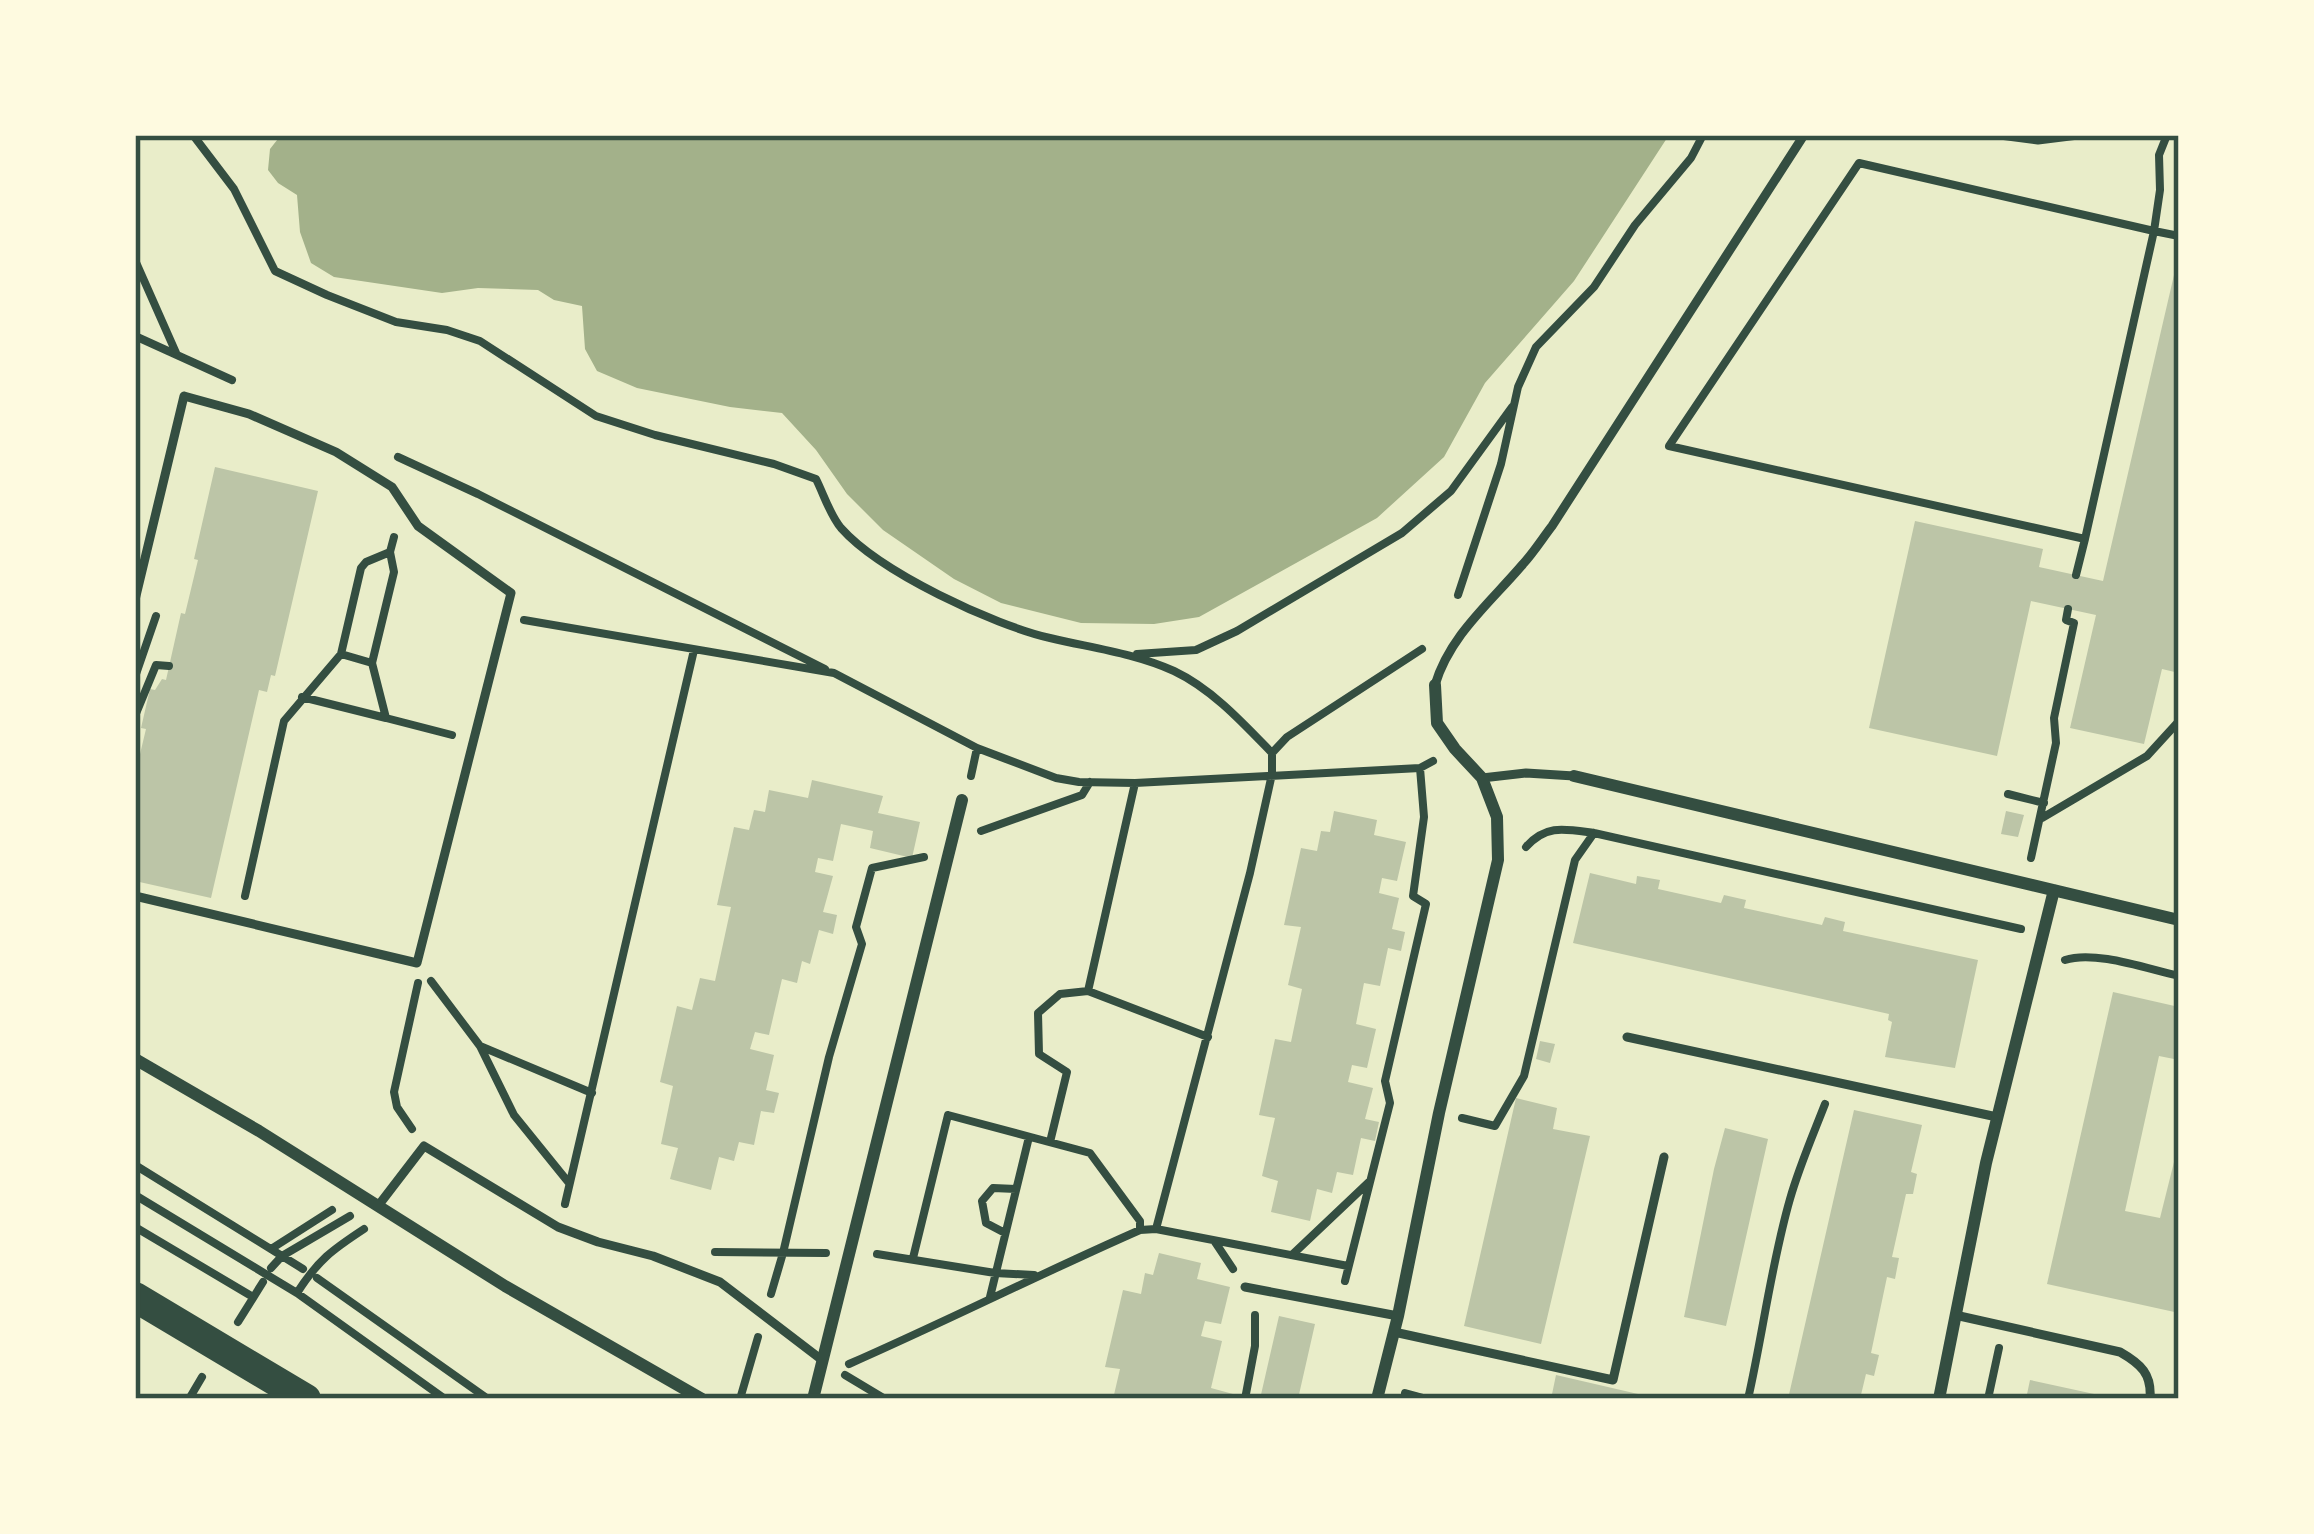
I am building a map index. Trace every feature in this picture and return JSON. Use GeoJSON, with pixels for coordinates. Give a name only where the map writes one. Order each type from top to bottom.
{"type":"FeatureCollection","features":[{"type":"Feature","properties":{"kind":"main road"},"geometry":{"type":"LineString","coordinates":[[135,1297],[306,1399]]}},
{"type":"Feature","properties":{"kind":"street"},"geometry":{"type":"LineString","coordinates":[[1377,1399],[1498,860],[1497,817],[1482,778],[1437,723],[1435,685]]}},
{"type":"Feature","properties":{"kind":"street"},"geometry":{"type":"LineString","coordinates":[[1574,776],[2179,920]]}},
{"type":"Feature","properties":{"kind":"street"},"geometry":{"type":"LineString","coordinates":[[813,1399],[962,800]]}},
{"type":"Feature","properties":{"kind":"street"},"geometry":{"type":"LineString","coordinates":[[1939,1399],[1997,1117],[2054,890]]}},
{"type":"Feature","properties":{"kind":"street"},"geometry":{"type":"LineString","coordinates":[[135,1059],[505,1286],[702,1399]]}},
{"type":"Feature","properties":{"kind":"lane"},"geometry":{"type":"LineString","coordinates":[[1435,685],[1441,664],[1458,638],[1552,526],[1804,135]]}},
{"type":"Feature","properties":{"kind":"lane"},"geometry":{"type":"LineString","coordinates":[[2000,135],[2038,140],[2078,135]]}},
{"type":"Feature","properties":{"kind":"lane"},"geometry":{"type":"LineString","coordinates":[[135,600],[184,396],[249,414],[336,452],[392,487],[418,526],[511,593],[417,963],[135,896]]}},
{"type":"Feature","properties":{"kind":"lane"},"geometry":{"type":"LineString","coordinates":[[1482,778],[1526,772],[1574,776]]}},
{"type":"Feature","properties":{"kind":"lane"},"geometry":{"type":"LineString","coordinates":[[1627,1037],[1997,1117]]}},
{"type":"Feature","properties":{"kind":"lane"},"geometry":{"type":"LineString","coordinates":[[378,1206],[424,1146],[558,1227],[719,1282],[822,1360]]}},
{"type":"Feature","properties":{"kind":"lane"},"geometry":{"type":"LineString","coordinates":[[1394,1332],[1613,1380],[1664,1157]]}},
{"type":"Feature","properties":{"kind":"lane"},"geometry":{"type":"LineString","coordinates":[[1245,1287],[1397,1316]]}},
{"type":"Feature","properties":{"kind":"lane"},"geometry":{"type":"LineString","coordinates":[[1955,1315],[2120,1352],[2151,1379],[2150,1399]]}},
{"type":"Feature","properties":{"kind":"path"},"geometry":{"type":"LineString","coordinates":[[193,135],[234,189],[274,271],[396,322],[480,341],[596,416],[816,479],[838,525],[868,553],[967,609],[1044,637],[1129,654],[1178,673],[1224,705],[1272,753],[1273,774],[1156,1229]]}},
{"type":"Feature","properties":{"kind":"path"},"geometry":{"type":"LineString","coordinates":[[1272,753],[1287,737],[1443,635],[1501,464],[1518,387],[1536,347],[1594,287],[1702,135]]}},
{"type":"Feature","properties":{"kind":"path"},"geometry":{"type":"LineString","coordinates":[[2077,575],[2154,231],[2158,155],[2168,135]]}},
{"type":"Feature","properties":{"kind":"path"},"geometry":{"type":"LineString","coordinates":[[2085,539],[1669,446],[1859,164],[2179,236]]}},
{"type":"Feature","properties":{"kind":"path"},"geometry":{"type":"LineString","coordinates":[[135,260],[177,355]]}},
{"type":"Feature","properties":{"kind":"path"},"geometry":{"type":"LineString","coordinates":[[135,336],[250,388]]}},
{"type":"Feature","properties":{"kind":"path"},"geometry":{"type":"LineString","coordinates":[[1129,654],[1196,650],[1237,631],[1402,533],[1451,491],[1515,404]]}},
{"type":"Feature","properties":{"kind":"path"},"geometry":{"type":"LineString","coordinates":[[395,455],[977,748],[1056,778],[1135,782],[1420,768],[1455,749]]}},
{"type":"Feature","properties":{"kind":"path"},"geometry":{"type":"LineString","coordinates":[[386,718],[372,662],[394,572],[390,553],[404,505]]}},
{"type":"Feature","properties":{"kind":"path"},"geometry":{"type":"LineString","coordinates":[[239,921],[260,849],[284,722],[341,654],[361,568],[390,553]]}},
{"type":"Feature","properties":{"kind":"path"},"geometry":{"type":"LineString","coordinates":[[2026,883],[2056,743],[2054,718],[2074,623],[2066,620],[2068,609]]}},
{"type":"Feature","properties":{"kind":"path"},"geometry":{"type":"LineString","coordinates":[[505,617],[834,673]]}},
{"type":"Feature","properties":{"kind":"path"},"geometry":{"type":"LineString","coordinates":[[1443,635],[1458,638]]}},
{"type":"Feature","properties":{"kind":"path"},"geometry":{"type":"LineString","coordinates":[[558,1227],[694,650]]}},
{"type":"Feature","properties":{"kind":"path"},"geometry":{"type":"LineString","coordinates":[[341,654],[372,662]]}},
{"type":"Feature","properties":{"kind":"path"},"geometry":{"type":"LineString","coordinates":[[135,655],[169,666]]}},
{"type":"Feature","properties":{"kind":"path"},"geometry":{"type":"LineString","coordinates":[[135,716],[156,665]]}},
{"type":"Feature","properties":{"kind":"path"},"geometry":{"type":"LineString","coordinates":[[302,697],[473,742]]}},
{"type":"Feature","properties":{"kind":"path"},"geometry":{"type":"LineString","coordinates":[[2041,819],[2147,755],[2179,721]]}},
{"type":"Feature","properties":{"kind":"path"},"geometry":{"type":"LineString","coordinates":[[1339,1306],[1390,1103],[1384,1081],[1426,904],[1413,896],[1424,817],[1420,768]]}},
{"type":"Feature","properties":{"kind":"path"},"geometry":{"type":"LineString","coordinates":[[740,1399],[862,944],[856,927],[872,868],[918,860],[952,839],[1082,795],[1090,782]]}},
{"type":"Feature","properties":{"kind":"path"},"geometry":{"type":"LineString","coordinates":[[1088,991],[1135,782]]}},
{"type":"Feature","properties":{"kind":"path"},"geometry":{"type":"LineString","coordinates":[[2008,794],[2044,803]]}},
{"type":"Feature","properties":{"kind":"path"},"geometry":{"type":"LineString","coordinates":[[1494,885],[1510,888],[1518,859],[1529,842],[1554,828],[2014,927],[2042,938]]}},
{"type":"Feature","properties":{"kind":"path"},"geometry":{"type":"LineString","coordinates":[[1439,1113],[1495,1126],[1524,1076],[1575,860],[1594,833]]}},
{"type":"Feature","properties":{"kind":"path"},"geometry":{"type":"LineString","coordinates":[[2055,972],[2063,961],[2078,956],[2179,976]]}},
{"type":"Feature","properties":{"kind":"path"},"geometry":{"type":"LineString","coordinates":[[424,1146],[398,1107],[394,1092],[418,979],[423,974],[480,1046],[514,1115],[570,1184]]}},
{"type":"Feature","properties":{"kind":"path"},"geometry":{"type":"LineString","coordinates":[[1050,1142],[1067,1072],[1039,1054],[1038,1012],[1060,994],[1088,991],[1208,1037]]}},
{"type":"Feature","properties":{"kind":"path"},"geometry":{"type":"LineString","coordinates":[[480,1046],[592,1093]]}},
{"type":"Feature","properties":{"kind":"path"},"geometry":{"type":"LineString","coordinates":[[1748,1399],[1791,1195],[1836,1081]]}},
{"type":"Feature","properties":{"kind":"path"},"geometry":{"type":"LineString","coordinates":[[914,1258],[948,1115],[1090,1153],[1140,1221],[1140,1230]]}},
{"type":"Feature","properties":{"kind":"path"},"geometry":{"type":"LineString","coordinates":[[990,1299],[1030,1137]]}},
{"type":"Feature","properties":{"kind":"path"},"geometry":{"type":"LineString","coordinates":[[135,1165],[303,1269]]}},
{"type":"Feature","properties":{"kind":"path"},"geometry":{"type":"LineString","coordinates":[[1292,1255],[1369,1181]]}},
{"type":"Feature","properties":{"kind":"path"},"geometry":{"type":"LineString","coordinates":[[1005,1233],[986,1223],[982,1202],[993,1188],[1016,1189]]}},
{"type":"Feature","properties":{"kind":"path"},"geometry":{"type":"LineString","coordinates":[[135,1195],[296,1293],[445,1399]]}},
{"type":"Feature","properties":{"kind":"path"},"geometry":{"type":"LineString","coordinates":[[271,1268],[282,1256],[378,1206]]}},
{"type":"Feature","properties":{"kind":"path"},"geometry":{"type":"LineString","coordinates":[[296,1293],[329,1252],[365,1229],[378,1206]]}},
{"type":"Feature","properties":{"kind":"path"},"geometry":{"type":"LineString","coordinates":[[271,1249],[329,1212]]}},
{"type":"Feature","properties":{"kind":"path"},"geometry":{"type":"LineString","coordinates":[[135,1228],[253,1297]]}},
{"type":"Feature","properties":{"kind":"path"},"geometry":{"type":"LineString","coordinates":[[885,1399],[837,1370],[1140,1230],[1156,1229],[1348,1266]]}},
{"type":"Feature","properties":{"kind":"path"},"geometry":{"type":"LineString","coordinates":[[317,1278],[488,1399]]}},
{"type":"Feature","properties":{"kind":"path"},"geometry":{"type":"LineString","coordinates":[[232,1329],[262,1282]]}},
{"type":"Feature","properties":{"kind":"path"},"geometry":{"type":"LineString","coordinates":[[1988,1399],[2003,1326]]}},
{"type":"Feature","properties":{"kind":"shaded area"},"geometry":{"type":"Polygon","coordinates":[[[281,135],[1669,135],[1574,281],[1485,383],[1444,457],[1377,518],[1199,617],[1154,624],[1081,623],[1001,603],[954,579],[883,530],[847,494],[782,413],[637,388],[597,371],[585,349],[582,306],[554,300],[538,290],[478,288],[442,293],[334,277],[311,263],[300,232],[297,195],[268,170],[270,149],[281,135]]]}},
{"type":"Feature","properties":{"kind":"building"},"geometry":{"type":"Polygon","coordinates":[[[2177,262],[2179,673],[2162,669],[2144,744],[2070,728],[2096,615],[2031,601],[1997,756],[1869,728],[1915,521],[2043,549],[2039,567],[2103,581],[2177,262]]]}},
{"type":"Feature","properties":{"kind":"building"},"geometry":{"type":"Polygon","coordinates":[[[215,467],[318,491],[275,676],[271,675],[267,692],[259,690],[211,898],[135,881],[135,775],[150,689],[166,680],[181,613],[185,614],[215,467]]]}},
{"type":"Feature","properties":{"kind":"building"},"geometry":{"type":"Polygon","coordinates":[[[812,780],[883,796],[878,813],[920,822],[912,858],[870,848],[873,831],[841,824],[833,861],[818,858],[815,872],[833,876],[823,912],[837,915],[833,934],[819,930],[810,964],[802,961],[797,983],[782,979],[769,1035],[755,1032],[750,1049],[774,1055],[766,1090],[779,1093],[774,1113],[761,1111],[754,1145],[739,1142],[734,1161],[719,1157],[711,1190],[670,1179],[678,1148],[661,1144],[673,1086],[660,1082],[677,1006],[692,1010],[700,978],[715,981],[731,907],[717,905],[734,827],[749,830],[754,810],[765,812],[769,790],[808,798],[812,780]]]}},
{"type":"Feature","properties":{"kind":"building"},"geometry":{"type":"Polygon","coordinates":[[[1334,811],[1377,820],[1374,835],[1406,842],[1397,881],[1382,878],[1379,893],[1399,898],[1392,929],[1405,932],[1401,951],[1388,948],[1380,986],[1364,983],[1356,1024],[1376,1029],[1367,1068],[1352,1065],[1348,1082],[1373,1088],[1365,1119],[1379,1122],[1375,1141],[1361,1138],[1353,1175],[1337,1172],[1332,1193],[1317,1189],[1310,1221],[1271,1212],[1278,1181],[1262,1176],[1275,1118],[1259,1115],[1275,1039],[1291,1042],[1302,989],[1288,985],[1301,927],[1284,925],[1301,848],[1317,851],[1321,831],[1330,832],[1334,811]]]}},
{"type":"Feature","properties":{"kind":"building"},"geometry":{"type":"Polygon","coordinates":[[[2006,811],[2024,815],[2018,837],[2001,834],[2006,811]]]}},
{"type":"Feature","properties":{"kind":"building"},"geometry":{"type":"Polygon","coordinates":[[[1590,873],[1636,884],[1637,876],[1660,880],[1658,889],[1721,903],[1724,895],[1746,900],[1744,908],[1822,925],[1825,917],[1845,922],[1843,931],[1978,960],[1955,1068],[1885,1057],[1892,1022],[1889,1014],[1573,943],[1590,873]]]}},
{"type":"Feature","properties":{"kind":"building"},"geometry":{"type":"Polygon","coordinates":[[[2113,992],[2179,1007],[2179,1060],[2159,1056],[2125,1211],[2160,1218],[2179,1142],[2179,1313],[2047,1284],[2113,992]]]}},
{"type":"Feature","properties":{"kind":"building"},"geometry":{"type":"Polygon","coordinates":[[[1540,1041],[1555,1044],[1550,1063],[1536,1059],[1540,1041]]]}},
{"type":"Feature","properties":{"kind":"building"},"geometry":{"type":"Polygon","coordinates":[[[1516,1098],[1557,1108],[1553,1129],[1590,1136],[1541,1344],[1464,1326],[1516,1098]]]}},
{"type":"Feature","properties":{"kind":"building"},"geometry":{"type":"Polygon","coordinates":[[[1854,1110],[1922,1125],[1911,1172],[1917,1174],[1913,1194],[1906,1194],[1892,1257],[1899,1258],[1895,1279],[1887,1277],[1871,1353],[1879,1355],[1874,1376],[1866,1374],[1860,1399],[1788,1399],[1854,1110]]]}},
{"type":"Feature","properties":{"kind":"building"},"geometry":{"type":"Polygon","coordinates":[[[1725,1128],[1768,1139],[1726,1326],[1684,1317],[1725,1128]]]}},
{"type":"Feature","properties":{"kind":"building"},"geometry":{"type":"Polygon","coordinates":[[[1159,1253],[1201,1263],[1197,1279],[1230,1287],[1221,1324],[1205,1321],[1201,1336],[1222,1341],[1211,1388],[1233,1394],[1232,1399],[1113,1399],[1120,1369],[1105,1367],[1123,1290],[1141,1294],[1145,1273],[1153,1275],[1159,1253]]]}},
{"type":"Feature","properties":{"kind":"building"},"geometry":{"type":"Polygon","coordinates":[[[1279,1316],[1315,1324],[1298,1399],[1260,1399],[1279,1316]]]}},
{"type":"Feature","properties":{"kind":"building"},"geometry":{"type":"Polygon","coordinates":[[[1556,1375],[1651,1397],[1651,1399],[1551,1399],[1556,1375]]]}},
{"type":"Feature","properties":{"kind":"building"},"geometry":{"type":"Polygon","coordinates":[[[2030,1380],[2108,1397],[2108,1399],[2026,1399],[2030,1380]]]}}]}
